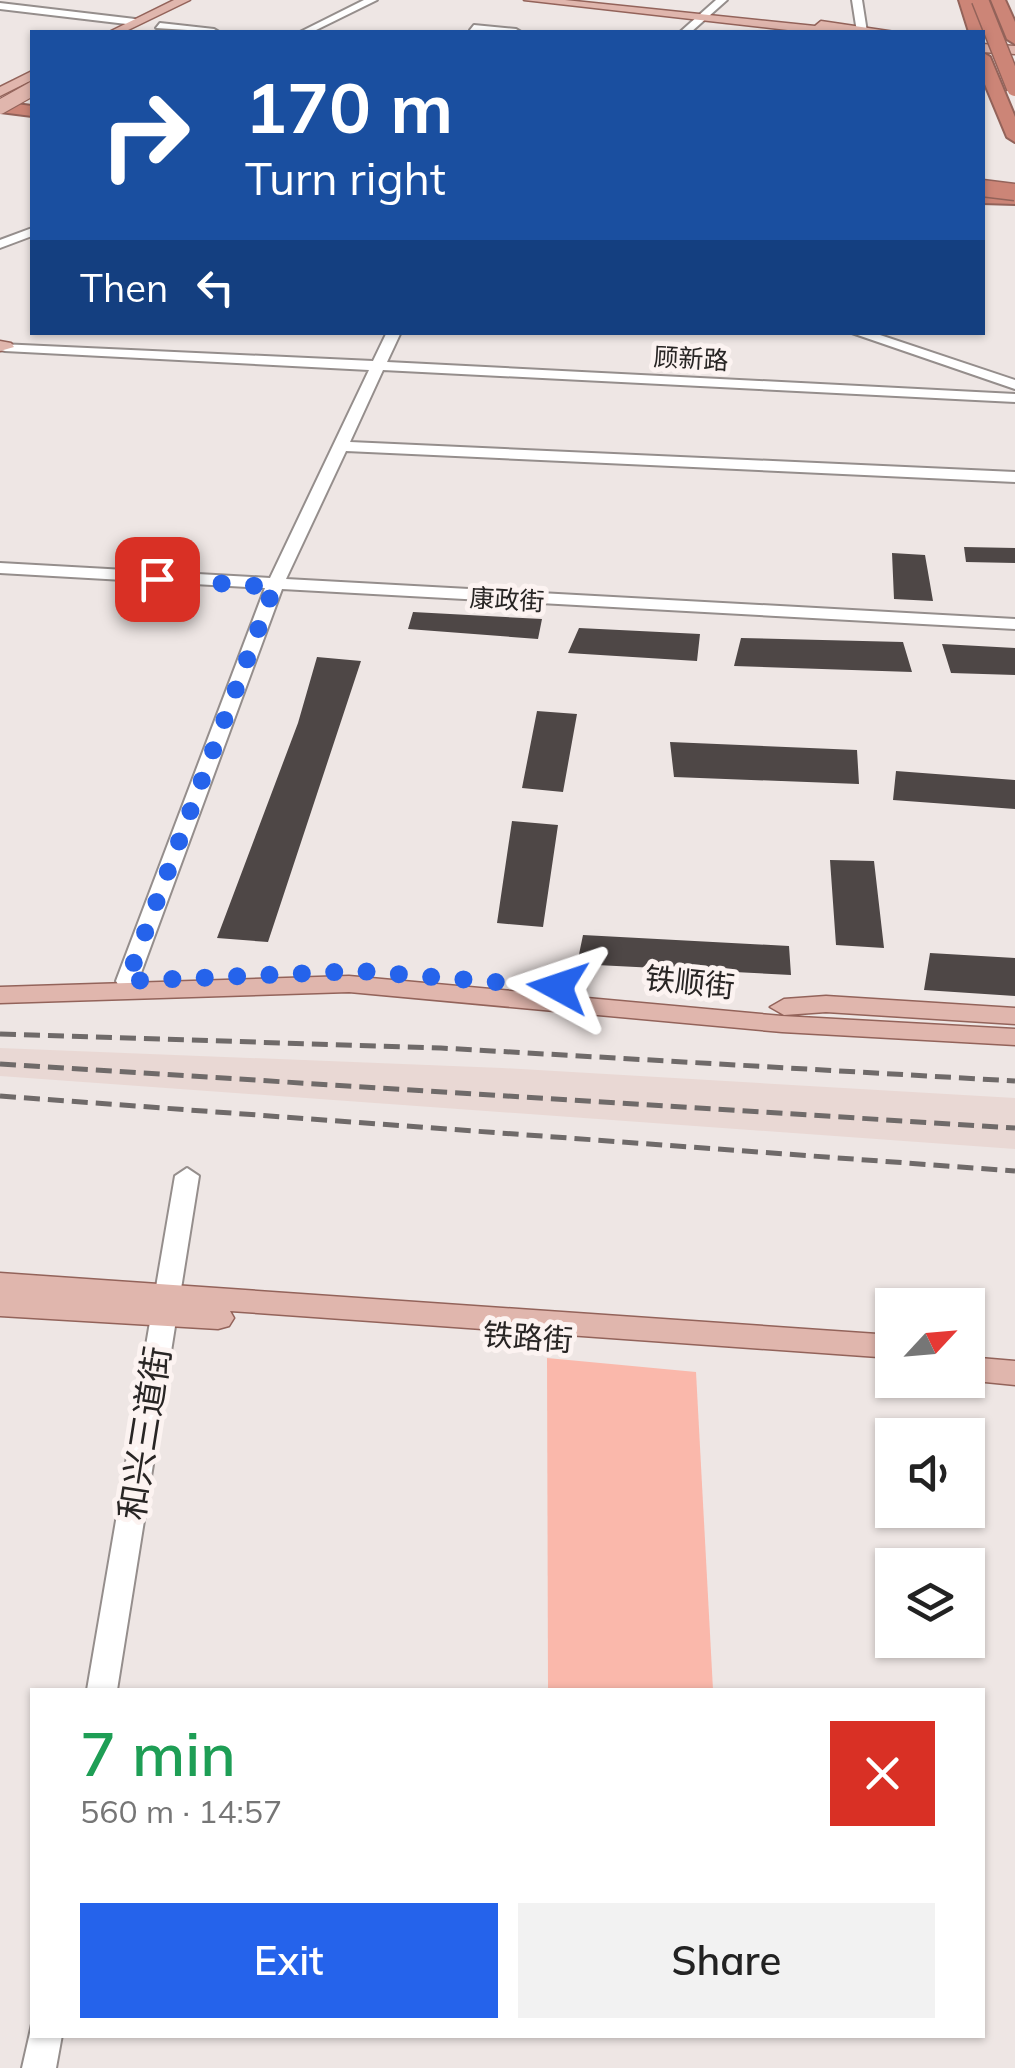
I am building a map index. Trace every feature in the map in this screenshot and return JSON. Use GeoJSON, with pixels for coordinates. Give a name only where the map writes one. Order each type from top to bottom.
{"type":"FeatureCollection","features":[{"type":"Feature","properties":{"kind":"highway"},"geometry":{"type":"LineString","coordinates":[[966,0],[979,30]]}},
{"type":"Feature","properties":{"kind":"highway"},"geometry":{"type":"LineString","coordinates":[[980,0],[982,30]]}},
{"type":"Feature","properties":{"kind":"highway"},"geometry":{"type":"LineString","coordinates":[[998,0],[1014,39]]}},
{"type":"Feature","properties":{"kind":"highway"},"geometry":{"type":"LineString","coordinates":[[985,41],[1015,88]]}},
{"type":"Feature","properties":{"kind":"highway"},"geometry":{"type":"LineString","coordinates":[[985,42],[1015,114]]}},
{"type":"Feature","properties":{"kind":"highway"},"geometry":{"type":"LineString","coordinates":[[985,64],[1015,138]]}},
{"type":"Feature","properties":{"kind":"highway"},"geometry":{"type":"LineString","coordinates":[[985,185],[1015,184]]}},
{"type":"Feature","properties":{"kind":"highway"},"geometry":{"type":"LineString","coordinates":[[985,186],[1015,196]]}},
{"type":"Feature","properties":{"kind":"highway"},"geometry":{"type":"LineString","coordinates":[[985,198],[1015,196]]}},
{"type":"Feature","properties":{"kind":"main road"},"geometry":{"type":"LineString","coordinates":[[160,21],[184,0]]}},
{"type":"Feature","properties":{"kind":"main road"},"geometry":{"type":"LineString","coordinates":[[132,29],[184,0]]}},
{"type":"Feature","properties":{"kind":"main road"},"geometry":{"type":"LineString","coordinates":[[132,29],[160,21],[198,0]]}},
{"type":"Feature","properties":{"kind":"main road"},"geometry":{"type":"LineString","coordinates":[[530,0],[852,30]]}},
{"type":"Feature","properties":{"kind":"main road"},"geometry":{"type":"LineString","coordinates":[[588,0],[820,30]]}},
{"type":"Feature","properties":{"kind":"main road"},"geometry":{"type":"LineString","coordinates":[[985,38],[1014,39]]}},
{"type":"Feature","properties":{"kind":"main road"},"geometry":{"type":"LineString","coordinates":[[0,92],[30,76]]}},
{"type":"Feature","properties":{"kind":"main road","name":"铁顺街"},"geometry":{"type":"LineString","coordinates":[[0,983],[359,971],[1015,1038]]}},
{"type":"Feature","properties":{"kind":"main road","name":"铁顺街"},"geometry":{"type":"LineString","coordinates":[[0,995],[349,984],[783,1016]]}},
{"type":"Feature","properties":{"kind":"main road"},"geometry":{"type":"LineString","coordinates":[[783,1016],[826,1004],[1015,1020]]}},
{"type":"Feature","properties":{"kind":"main road"},"geometry":{"type":"LineString","coordinates":[[783,1016],[831,1036],[1015,1049]]}},
{"type":"Feature","properties":{"kind":"main road"},"geometry":{"type":"LineString","coordinates":[[0,1284],[165,1305]]}},
{"type":"Feature","properties":{"kind":"main road"},"geometry":{"type":"LineString","coordinates":[[0,1304],[165,1305]]}},
{"type":"Feature","properties":{"kind":"main road","name":"铁路街"},"geometry":{"type":"LineString","coordinates":[[165,1305],[875,1346]]}},
{"type":"Feature","properties":{"kind":"main road","name":"铁路街"},"geometry":{"type":"LineString","coordinates":[[165,1305],[875,1363]]}},
{"type":"Feature","properties":{"kind":"main road"},"geometry":{"type":"LineString","coordinates":[[985,1354],[1015,1356]]}},
{"type":"Feature","properties":{"kind":"main road"},"geometry":{"type":"LineString","coordinates":[[985,1370],[1015,1372]]}},
{"type":"Feature","properties":{"kind":"street"},"geometry":{"type":"LineString","coordinates":[[2,7],[18,0]]}},
{"type":"Feature","properties":{"kind":"street"},"geometry":{"type":"LineString","coordinates":[[309,30],[372,0]]}},
{"type":"Feature","properties":{"kind":"street"},"geometry":{"type":"LineString","coordinates":[[688,30],[722,0]]}},
{"type":"Feature","properties":{"kind":"street"},"geometry":{"type":"LineString","coordinates":[[857,0],[862,30]]}},
{"type":"Feature","properties":{"kind":"street"},"geometry":{"type":"LineString","coordinates":[[2,7],[132,29]]}},
{"type":"Feature","properties":{"kind":"street"},"geometry":{"type":"LineString","coordinates":[[160,21],[204,30]]}},
{"type":"Feature","properties":{"kind":"street"},"geometry":{"type":"LineString","coordinates":[[474,28],[495,30]]}},
{"type":"Feature","properties":{"kind":"street"},"geometry":{"type":"LineString","coordinates":[[4,241],[30,233]]}},
{"type":"Feature","properties":{"kind":"street"},"geometry":{"type":"LineString","coordinates":[[127,981],[274,587],[393,335]]}},
{"type":"Feature","properties":{"kind":"street"},"geometry":{"type":"LineString","coordinates":[[865,335],[1015,385]]}},
{"type":"Feature","properties":{"kind":"street","name":"顾新路"},"geometry":{"type":"LineString","coordinates":[[2,347],[1015,398]]}},
{"type":"Feature","properties":{"kind":"street"},"geometry":{"type":"LineString","coordinates":[[340,446],[1015,477]]}},
{"type":"Feature","properties":{"kind":"street","name":"康政街"},"geometry":{"type":"LineString","coordinates":[[0,568],[274,587],[1015,624]]}},
{"type":"Feature","properties":{"kind":"street","name":"和兴三道街"},"geometry":{"type":"LineString","coordinates":[[102,1688],[187,1176]]}},
{"type":"Feature","properties":{"kind":"street"},"geometry":{"type":"LineString","coordinates":[[39,2068],[44,2038]]}},
{"type":"Feature","properties":{"kind":"shaded area"},"geometry":{"type":"Polygon","coordinates":[[[0,1048],[502,1068],[1015,1098],[1015,1149],[0,1076],[0,1048]]]}},
{"type":"Feature","properties":{"kind":"shaded area"},"geometry":{"type":"Polygon","coordinates":[[[547,1358],[696,1372],[713,1688],[548,1688],[547,1358]]]}},
{"type":"Feature","properties":{"kind":"building"},"geometry":{"type":"Polygon","coordinates":[[[964,547],[1015,548],[1015,563],[966,562],[964,547]]]}},
{"type":"Feature","properties":{"kind":"building"},"geometry":{"type":"Polygon","coordinates":[[[892,553],[925,555],[933,601],[894,599],[892,553]]]}},
{"type":"Feature","properties":{"kind":"building"},"geometry":{"type":"Polygon","coordinates":[[[413,612],[542,619],[538,639],[408,629],[413,612]]]}},
{"type":"Feature","properties":{"kind":"building"},"geometry":{"type":"Polygon","coordinates":[[[579,628],[700,634],[697,661],[568,653],[579,628]]]}},
{"type":"Feature","properties":{"kind":"building"},"geometry":{"type":"Polygon","coordinates":[[[741,638],[903,642],[912,672],[734,666],[741,638]]]}},
{"type":"Feature","properties":{"kind":"building"},"geometry":{"type":"Polygon","coordinates":[[[942,644],[1015,648],[1015,675],[951,673],[942,644]]]}},
{"type":"Feature","properties":{"kind":"building"},"geometry":{"type":"Polygon","coordinates":[[[317,657],[361,661],[268,942],[217,938],[298,723],[317,657]]]}},
{"type":"Feature","properties":{"kind":"building"},"geometry":{"type":"Polygon","coordinates":[[[537,711],[577,714],[563,792],[522,788],[537,711]]]}},
{"type":"Feature","properties":{"kind":"building"},"geometry":{"type":"Polygon","coordinates":[[[670,742],[857,750],[859,784],[674,777],[670,742]]]}},
{"type":"Feature","properties":{"kind":"building"},"geometry":{"type":"Polygon","coordinates":[[[896,771],[1015,780],[1015,809],[893,800],[896,771]]]}},
{"type":"Feature","properties":{"kind":"building"},"geometry":{"type":"Polygon","coordinates":[[[512,821],[558,825],[543,927],[497,923],[512,821]]]}},
{"type":"Feature","properties":{"kind":"building"},"geometry":{"type":"Polygon","coordinates":[[[830,860],[874,861],[884,948],[836,945],[830,860]]]}},
{"type":"Feature","properties":{"kind":"building"},"geometry":{"type":"Polygon","coordinates":[[[583,935],[789,946],[791,975],[577,964],[583,935]]]}},
{"type":"Feature","properties":{"kind":"building"},"geometry":{"type":"Polygon","coordinates":[[[930,953],[1015,958],[1015,996],[924,990],[930,953]]]}},
{"type":"Feature","properties":{"kind":"railway"},"geometry":{"type":"LineString","coordinates":[[0,1034],[441,1048],[1015,1081]]}},
{"type":"Feature","properties":{"kind":"railway"},"geometry":{"type":"LineString","coordinates":[[0,1064],[1015,1128]]}},
{"type":"Feature","properties":{"kind":"railway"},"geometry":{"type":"LineString","coordinates":[[0,1096],[1015,1171]]}},
{"type":"Feature","properties":{"kind":"route"},"geometry":{"type":"LineString","coordinates":[[157,579],[274,587],[127,981],[359,971],[558,987]]}}]}
